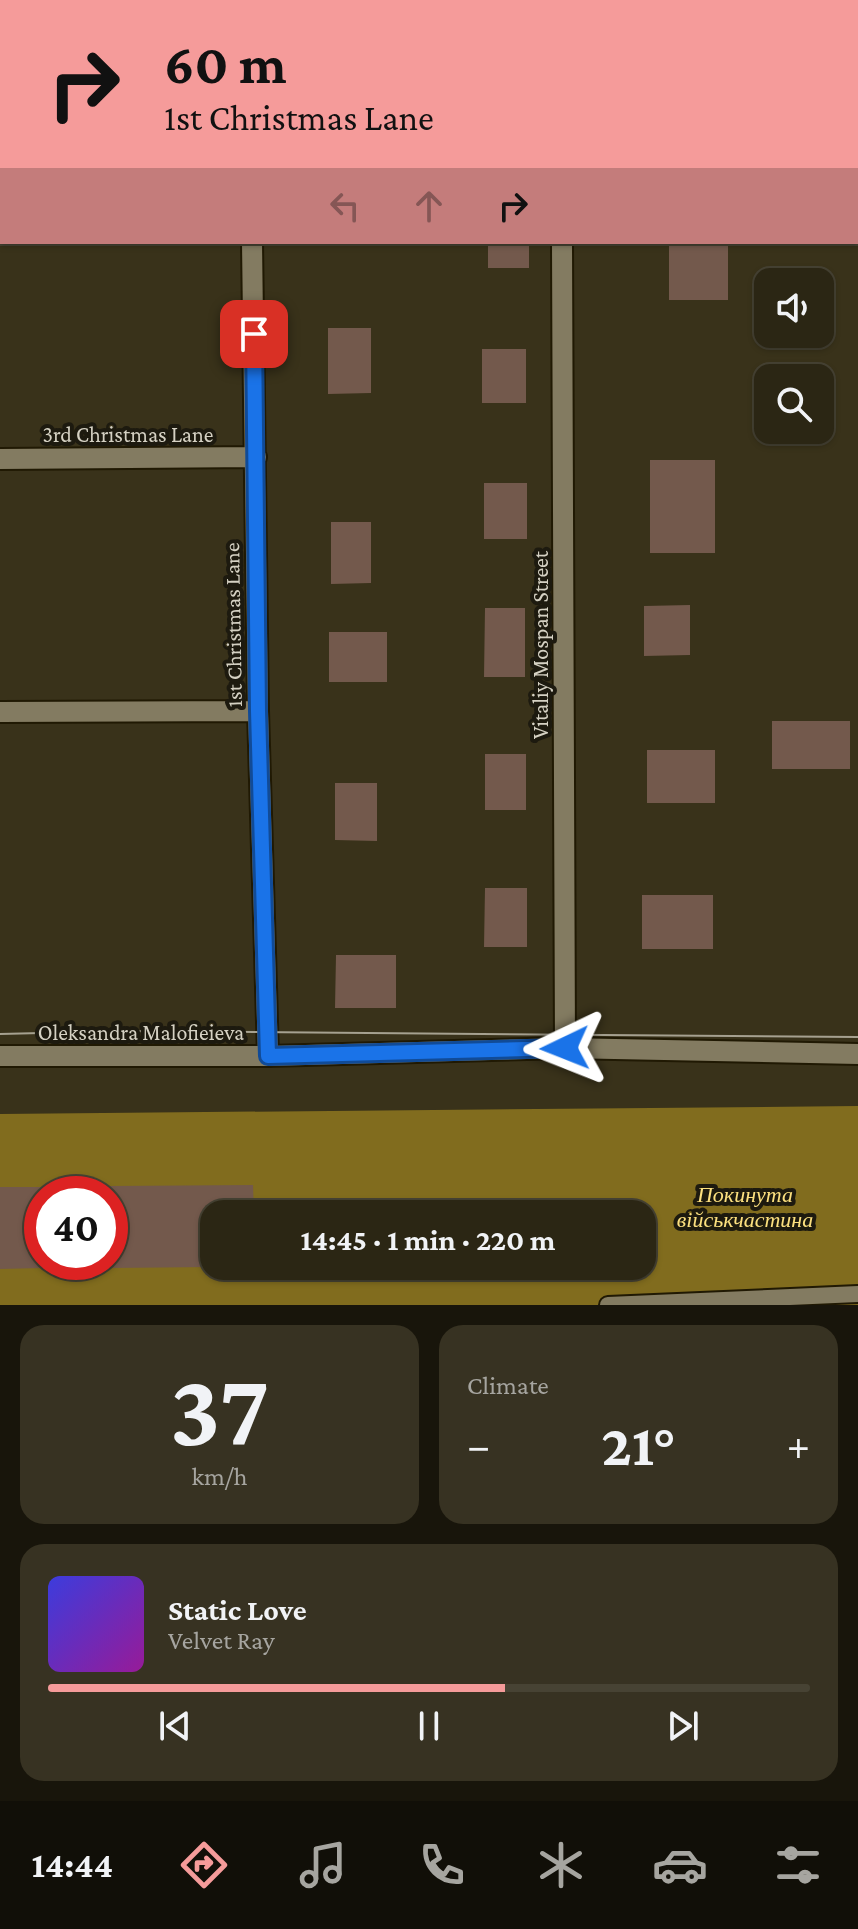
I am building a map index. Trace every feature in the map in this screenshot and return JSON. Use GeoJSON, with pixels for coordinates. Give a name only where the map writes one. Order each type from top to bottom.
{"type":"FeatureCollection","features":[{"type":"Feature","properties":{"kind":"street","name":"1st Christmas Lane"},"geometry":{"type":"LineString","coordinates":[[252,244],[258,711],[268,1056]]}},
{"type":"Feature","properties":{"kind":"street","name":"Vitaliy Mospan Street"},"geometry":{"type":"LineString","coordinates":[[562,244],[565,1048]]}},
{"type":"Feature","properties":{"kind":"street","name":"3rd Christmas Lane"},"geometry":{"type":"LineString","coordinates":[[0,459],[256,457]]}},
{"type":"Feature","properties":{"kind":"street"},"geometry":{"type":"LineString","coordinates":[[0,712],[258,711]]}},
{"type":"Feature","properties":{"kind":"street","name":"Oleksandra Malofieieva"},"geometry":{"type":"LineString","coordinates":[[0,1056],[268,1056],[565,1048],[858,1054]]}},
{"type":"Feature","properties":{"kind":"lane"},"geometry":{"type":"LineString","coordinates":[[608,1305],[740,1302],[858,1294]]}},
{"type":"Feature","properties":{"kind":"green space","name":"Покинута військчастина"},"geometry":{"type":"Polygon","coordinates":[[[858,1106],[858,1305],[0,1305],[0,1114],[858,1106]]]}},
{"type":"Feature","properties":{"kind":"building"},"geometry":{"type":"Polygon","coordinates":[[[488,244],[529,244],[529,268],[488,268],[488,244]]]}},
{"type":"Feature","properties":{"kind":"building"},"geometry":{"type":"Polygon","coordinates":[[[669,244],[728,244],[728,300],[669,300],[669,244]]]}},
{"type":"Feature","properties":{"kind":"building"},"geometry":{"type":"Polygon","coordinates":[[[328,328],[371,328],[371,393],[328,394],[328,328]]]}},
{"type":"Feature","properties":{"kind":"building"},"geometry":{"type":"Polygon","coordinates":[[[482,349],[526,349],[526,403],[482,403],[482,349]]]}},
{"type":"Feature","properties":{"kind":"building"},"geometry":{"type":"Polygon","coordinates":[[[650,460],[715,460],[715,553],[650,553],[650,460]]]}},
{"type":"Feature","properties":{"kind":"building"},"geometry":{"type":"Polygon","coordinates":[[[484,483],[527,483],[527,539],[484,539],[484,483]]]}},
{"type":"Feature","properties":{"kind":"building"},"geometry":{"type":"Polygon","coordinates":[[[331,522],[371,522],[371,583],[331,584],[331,522]]]}},
{"type":"Feature","properties":{"kind":"building"},"geometry":{"type":"Polygon","coordinates":[[[690,605],[690,655],[644,656],[644,606],[690,605]]]}},
{"type":"Feature","properties":{"kind":"building"},"geometry":{"type":"Polygon","coordinates":[[[485,608],[525,608],[525,677],[484,677],[485,608]]]}},
{"type":"Feature","properties":{"kind":"building"},"geometry":{"type":"Polygon","coordinates":[[[329,632],[387,632],[387,682],[329,682],[329,632]]]}},
{"type":"Feature","properties":{"kind":"building"},"geometry":{"type":"Polygon","coordinates":[[[772,721],[850,721],[850,769],[772,769],[772,721]]]}},
{"type":"Feature","properties":{"kind":"building"},"geometry":{"type":"Polygon","coordinates":[[[647,750],[715,750],[715,803],[647,803],[647,750]]]}},
{"type":"Feature","properties":{"kind":"building"},"geometry":{"type":"Polygon","coordinates":[[[485,754],[526,754],[526,810],[485,810],[485,754]]]}},
{"type":"Feature","properties":{"kind":"building"},"geometry":{"type":"Polygon","coordinates":[[[335,783],[377,783],[377,841],[335,840],[335,783]]]}},
{"type":"Feature","properties":{"kind":"building"},"geometry":{"type":"Polygon","coordinates":[[[485,888],[527,888],[527,947],[484,947],[485,888]]]}},
{"type":"Feature","properties":{"kind":"building"},"geometry":{"type":"Polygon","coordinates":[[[642,895],[713,895],[713,949],[642,949],[642,895]]]}},
{"type":"Feature","properties":{"kind":"building"},"geometry":{"type":"Polygon","coordinates":[[[336,955],[396,955],[396,1008],[335,1008],[336,955]]]}},
{"type":"Feature","properties":{"kind":"building"},"geometry":{"type":"Polygon","coordinates":[[[253,1185],[254,1200],[200,1200],[200,1267],[128,1268],[128,1186],[253,1185]]]}},
{"type":"Feature","properties":{"kind":"building"},"geometry":{"type":"Polygon","coordinates":[[[0,1187],[24,1187],[24,1268],[0,1269],[0,1187]]]}},
{"type":"Feature","properties":{"kind":"tram line"},"geometry":{"type":"LineString","coordinates":[[0,1034],[124,1031],[858,1037]]}},
{"type":"Feature","properties":{"kind":"route"},"geometry":{"type":"LineString","coordinates":[[254,334],[258,711],[268,1056],[565,1048]]}}]}
